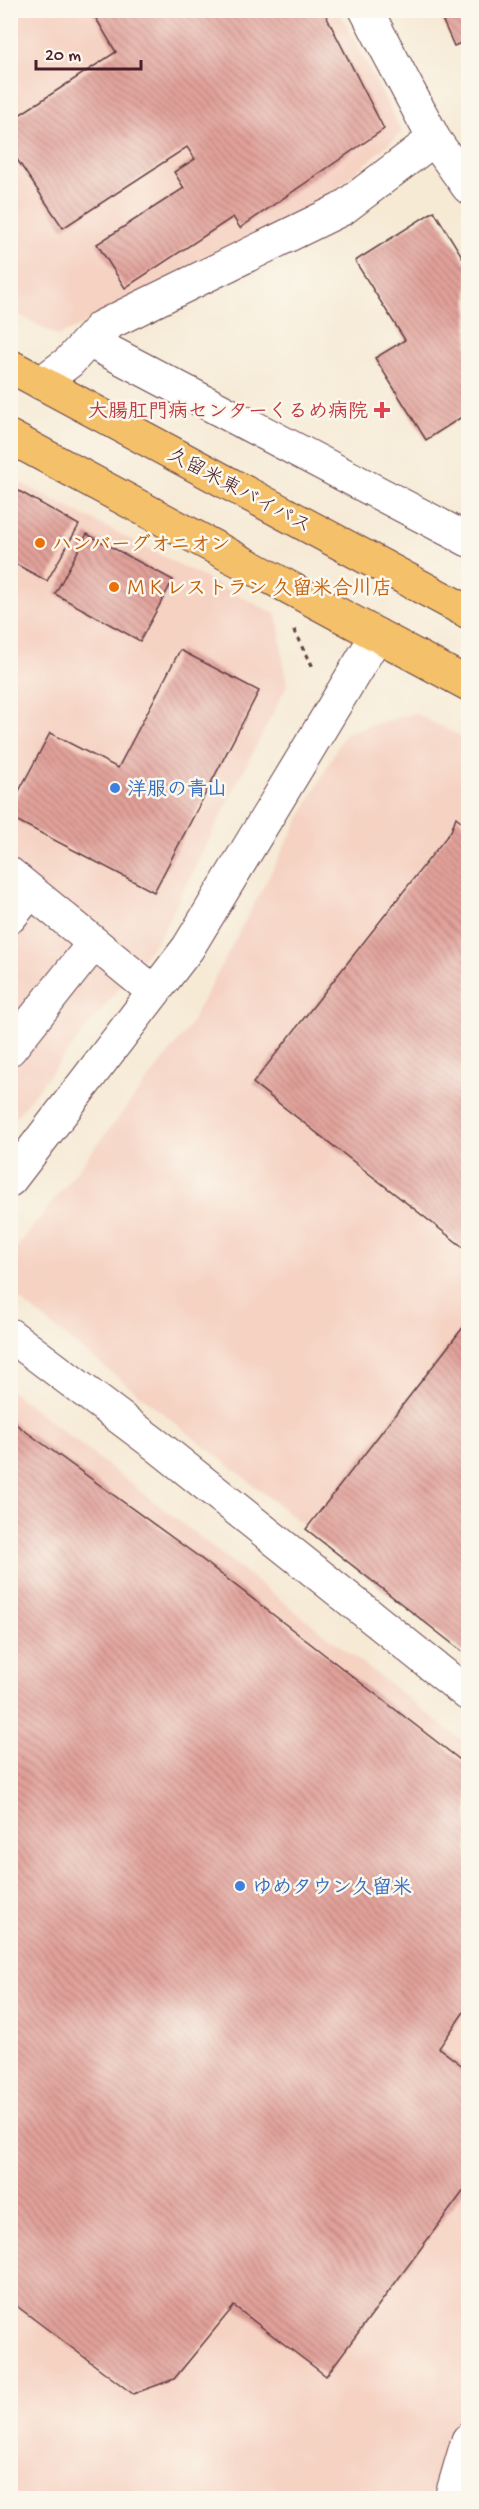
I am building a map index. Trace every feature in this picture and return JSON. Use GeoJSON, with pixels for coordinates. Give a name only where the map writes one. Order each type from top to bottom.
{"type":"FeatureCollection","features":[{"type":"Feature","properties":{"kind":"highway","name":"久留米東バイパス"},"geometry":{"type":"LineString","coordinates":[[10,366],[468,612]]}},
{"type":"Feature","properties":{"kind":"highway"},"geometry":{"type":"LineString","coordinates":[[10,437],[468,684]]}},
{"type":"Feature","properties":{"kind":"street"},"geometry":{"type":"LineString","coordinates":[[366,10],[434,139],[468,187]]}},
{"type":"Feature","properties":{"kind":"street"},"geometry":{"type":"LineString","coordinates":[[41,383],[69,362],[101,327],[342,209],[434,139]]}},
{"type":"Feature","properties":{"kind":"street"},"geometry":{"type":"LineString","coordinates":[[89,341],[468,540]]}},
{"type":"Feature","properties":{"kind":"street"},"geometry":{"type":"LineString","coordinates":[[10,1180],[188,948],[377,635]]}},
{"type":"Feature","properties":{"kind":"street"},"geometry":{"type":"LineString","coordinates":[[10,917],[21,883],[154,992]]}},
{"type":"Feature","properties":{"kind":"street"},"geometry":{"type":"LineString","coordinates":[[10,1049],[94,943]]}},
{"type":"Feature","properties":{"kind":"street"},"geometry":{"type":"LineString","coordinates":[[10,1335],[141,1432],[468,1694]]}},
{"type":"Feature","properties":{"kind":"street"},"geometry":{"type":"LineString","coordinates":[[451,2499],[468,2440]]}},
{"type":"Feature","properties":{"kind":"shaded area"},"geometry":{"type":"Polygon","coordinates":[[[11,11],[339,11],[402,132],[287,233],[58,336],[11,310],[11,11]]]}},
{"type":"Feature","properties":{"kind":"shaded area"},"geometry":{"type":"Polygon","coordinates":[[[11,478],[277,615],[287,685],[159,938],[11,1123],[11,478]]]}},
{"type":"Feature","properties":{"kind":"shaded area"},"geometry":{"type":"Polygon","coordinates":[[[415,713],[468,740],[468,1655],[11,1293],[10,1256],[187,1030],[345,733],[415,713]]]}},
{"type":"Feature","properties":{"kind":"shaded area","name":"ゆめタウン久留米"},"geometry":{"type":"Polygon","coordinates":[[[10,1390],[468,1745],[468,2402],[429,2498],[11,2498],[10,1390]]]}},
{"type":"Feature","properties":{"kind":"building"},"geometry":{"type":"Polygon","coordinates":[[[91,10],[323,10],[384,129],[240,228],[233,217],[125,288],[97,244],[184,188],[174,172],[195,159],[187,147],[63,228],[10,149],[10,121],[116,52],[91,10]]]}},
{"type":"Feature","properties":{"kind":"building"},"geometry":{"type":"Polygon","coordinates":[[[438,10],[468,10],[468,40],[454,46],[438,10]]]}},
{"type":"Feature","properties":{"kind":"building"},"geometry":{"type":"Polygon","coordinates":[[[434,211],[468,266],[468,413],[426,440],[375,358],[405,340],[355,261],[434,211]]]}},
{"type":"Feature","properties":{"kind":"building","name":"ハンバーグオニオン"},"geometry":{"type":"Polygon","coordinates":[[[10,486],[79,525],[47,581],[10,561],[10,486]]]}},
{"type":"Feature","properties":{"kind":"building","name":"ＭＫレストラン 久留米合川店"},"geometry":{"type":"Polygon","coordinates":[[[87,534],[173,580],[140,641],[55,594],[87,534]]]}},
{"type":"Feature","properties":{"kind":"building","name":"洋服の青山"},"geometry":{"type":"Polygon","coordinates":[[[180,650],[259,691],[154,892],[10,817],[10,808],[50,733],[118,768],[180,650]]]}},
{"type":"Feature","properties":{"kind":"building"},"geometry":{"type":"Polygon","coordinates":[[[456,817],[468,827],[468,1251],[253,1083],[451,831],[456,817]]]}},
{"type":"Feature","properties":{"kind":"building"},"geometry":{"type":"Polygon","coordinates":[[[468,1321],[468,1656],[306,1529],[468,1321]]]}},
{"type":"Feature","properties":{"kind":"building","name":"ゆめタウン久留米"},"geometry":{"type":"Polygon","coordinates":[[[10,1420],[195,1554],[468,1766],[468,2006],[439,2048],[468,2070],[468,2185],[326,2376],[234,2306],[174,2379],[133,2394],[10,2301],[10,1420]]]}},
{"type":"Feature","properties":{"kind":"place","name":"大腸肛門病センターくるめ病院"},"geometry":{"type":"Point","coordinates":[382,410]}},
{"type":"Feature","properties":{"kind":"place","name":"ハンバーグオニオン"},"geometry":{"type":"Point","coordinates":[40,543]}},
{"type":"Feature","properties":{"kind":"place","name":"ＭＫレストラン 久留米合川店"},"geometry":{"type":"Point","coordinates":[114,587]}},
{"type":"Feature","properties":{"kind":"place","name":"洋服の青山"},"geometry":{"type":"Point","coordinates":[115,788]}},
{"type":"Feature","properties":{"kind":"place","name":"ゆめタウン久留米"},"geometry":{"type":"Point","coordinates":[240,1886]}}]}
